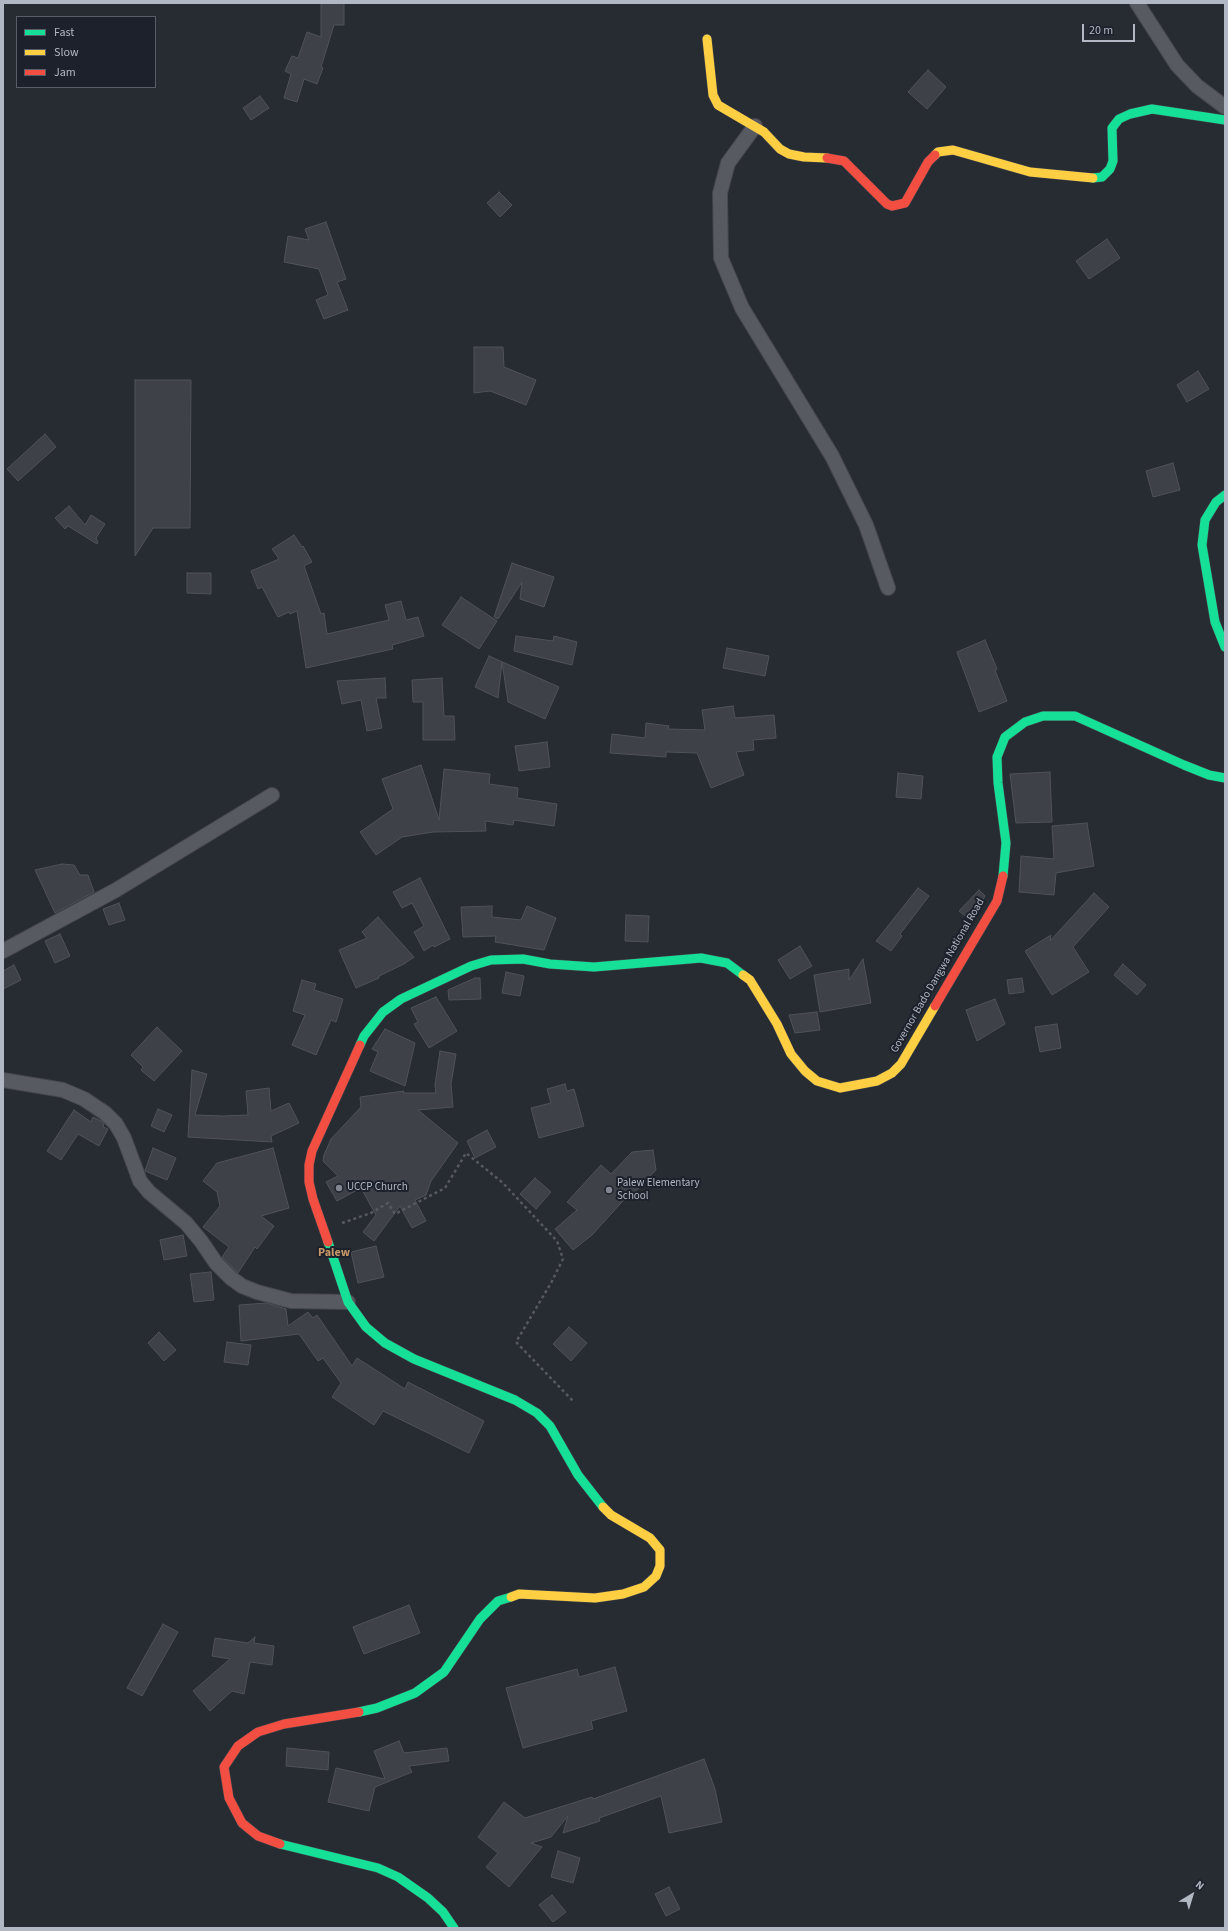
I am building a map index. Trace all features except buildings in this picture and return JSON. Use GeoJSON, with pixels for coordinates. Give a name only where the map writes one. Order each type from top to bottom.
{"type":"FeatureCollection","features":[{"type":"Feature","properties":{"kind":"main road"},"geometry":{"type":"LineString","coordinates":[[706,39],[714,101],[723,109],[764,132],[780,149],[789,154],[804,157],[831,158],[844,161],[887,204],[897,206],[901,205],[908,198],[928,162],[938,152],[954,150],[1030,172],[1050,175],[1097,178],[1106,174],[1113,161],[1111,133],[1114,123],[1130,114],[1152,110],[1164,110],[1225,120]]}},
{"type":"Feature","properties":{"kind":"main road"},"geometry":{"type":"LineString","coordinates":[[1225,495],[1216,502],[1205,520],[1202,545],[1214,622],[1225,647]]}},
{"type":"Feature","properties":{"kind":"main road","name":"Governor Bado Dangwa National Road"},"geometry":{"type":"LineString","coordinates":[[454,1928],[443,1912],[398,1877],[378,1868],[282,1845],[258,1836],[242,1823],[229,1798],[224,1767],[238,1746],[258,1732],[284,1724],[345,1716],[377,1708],[414,1693],[444,1672],[480,1619],[498,1601],[519,1594],[596,1598],[623,1594],[644,1587],[656,1576],[660,1566],[660,1550],[650,1538],[611,1515],[592,1494],[578,1474],[550,1426],[537,1413],[514,1400],[414,1359],[385,1343],[366,1327],[348,1302],[313,1199],[309,1182],[312,1151],[364,1036],[383,1012],[402,999],[471,966],[491,960],[523,959],[550,964],[594,967],[701,958],[727,963],[750,980],[777,1024],[792,1054],[805,1072],[817,1081],[840,1088],[877,1081],[892,1073],[901,1064],[997,901],[1002,882],[1006,843],[998,783],[997,757],[1005,737],[1025,722],[1043,716],[1075,716],[1142,744],[1184,765],[1209,775],[1225,778]]}},
{"type":"Feature","properties":{"kind":"street"},"geometry":{"type":"LineString","coordinates":[[1137,3],[1177,65],[1197,86],[1225,107]]}},
{"type":"Feature","properties":{"kind":"street"},"geometry":{"type":"LineString","coordinates":[[755,126],[728,163],[720,193],[720,258],[742,308],[832,456],[866,525],[877,552],[888,588]]}},
{"type":"Feature","properties":{"kind":"street"},"geometry":{"type":"LineString","coordinates":[[3,951],[116,890],[272,795]]}},
{"type":"Feature","properties":{"kind":"street"},"geometry":{"type":"LineString","coordinates":[[3,1080],[63,1090],[84,1099],[106,1113],[116,1124],[124,1138],[140,1181],[149,1192],[186,1223],[202,1241],[216,1263],[231,1278],[242,1286],[291,1301],[348,1302]]}},
{"type":"Feature","properties":{"kind":"path"},"geometry":{"type":"LineString","coordinates":[[341,1223],[371,1214],[388,1203],[396,1214],[445,1188],[466,1153],[502,1183],[557,1241],[563,1259],[551,1283],[516,1342],[573,1401]]}},
{"type":"Feature","properties":{"kind":"traffic: fast"},"geometry":{"type":"LineString","coordinates":[[1093,178],[1102,177],[1110,169],[1113,161],[1112,128],[1119,119],[1130,114],[1152,109],[1225,120]]}},
{"type":"Feature","properties":{"kind":"traffic: fast"},"geometry":{"type":"LineString","coordinates":[[1225,495],[1216,502],[1205,520],[1202,545],[1215,622],[1225,647]]}},
{"type":"Feature","properties":{"kind":"traffic: fast"},"geometry":{"type":"LineString","coordinates":[[1003,876],[1006,843],[998,783],[997,757],[1005,737],[1025,722],[1043,716],[1075,716],[1184,765],[1209,775],[1225,778]]}},
{"type":"Feature","properties":{"kind":"traffic: fast"},"geometry":{"type":"LineString","coordinates":[[360,1045],[364,1036],[383,1012],[401,999],[471,966],[491,960],[523,959],[550,964],[594,967],[701,958],[727,963],[743,975]]}},
{"type":"Feature","properties":{"kind":"traffic: fast"},"geometry":{"type":"LineString","coordinates":[[328,1242],[348,1302],[366,1327],[385,1343],[414,1359],[515,1400],[537,1413],[550,1426],[578,1475],[603,1507]]}},
{"type":"Feature","properties":{"kind":"traffic: fast"},"geometry":{"type":"LineString","coordinates":[[359,1712],[377,1708],[415,1693],[444,1672],[480,1619],[498,1601],[511,1597]]}},
{"type":"Feature","properties":{"kind":"traffic: fast"},"geometry":{"type":"LineString","coordinates":[[280,1844],[378,1868],[398,1877],[428,1898],[443,1912],[454,1928]]}},
{"type":"Feature","properties":{"kind":"traffic: slow"},"geometry":{"type":"LineString","coordinates":[[707,39],[713,95],[718,105],[764,132],[780,149],[789,154],[804,157],[827,158]]}},
{"type":"Feature","properties":{"kind":"traffic: slow"},"geometry":{"type":"LineString","coordinates":[[935,155],[938,152],[953,150],[1030,172],[1093,178]]}},
{"type":"Feature","properties":{"kind":"traffic: slow"},"geometry":{"type":"LineString","coordinates":[[743,975],[750,980],[777,1024],[791,1054],[805,1071],[817,1081],[840,1088],[877,1081],[892,1073],[901,1064],[935,1006]]}},
{"type":"Feature","properties":{"kind":"traffic: slow"},"geometry":{"type":"LineString","coordinates":[[511,1597],[519,1594],[595,1598],[623,1594],[644,1587],[656,1576],[660,1566],[660,1550],[650,1538],[611,1515],[603,1507]]}},
{"type":"Feature","properties":{"kind":"traffic: jam"},"geometry":{"type":"LineString","coordinates":[[827,158],[844,161],[887,204],[892,206],[905,203],[928,162],[935,155]]}},
{"type":"Feature","properties":{"kind":"traffic: jam"},"geometry":{"type":"LineString","coordinates":[[935,1006],[997,901],[1003,876]]}},
{"type":"Feature","properties":{"kind":"traffic: jam"},"geometry":{"type":"LineString","coordinates":[[328,1242],[313,1199],[309,1182],[309,1165],[312,1151],[360,1045]]}},
{"type":"Feature","properties":{"kind":"traffic: jam"},"geometry":{"type":"LineString","coordinates":[[280,1844],[258,1836],[242,1823],[229,1798],[224,1767],[238,1746],[258,1732],[284,1724],[359,1712]]}},
{"type":"Feature","properties":{"kind":"place","name":"UCCP Church"},"geometry":{"type":"Point","coordinates":[339,1188]}},
{"type":"Feature","properties":{"kind":"place","name":"Palew Elementary School"},"geometry":{"type":"Point","coordinates":[609,1190]}},
{"type":"Feature","properties":{"kind":"district","name":"Palew"},"geometry":{"type":"Point","coordinates":[334,1253]}}]}
